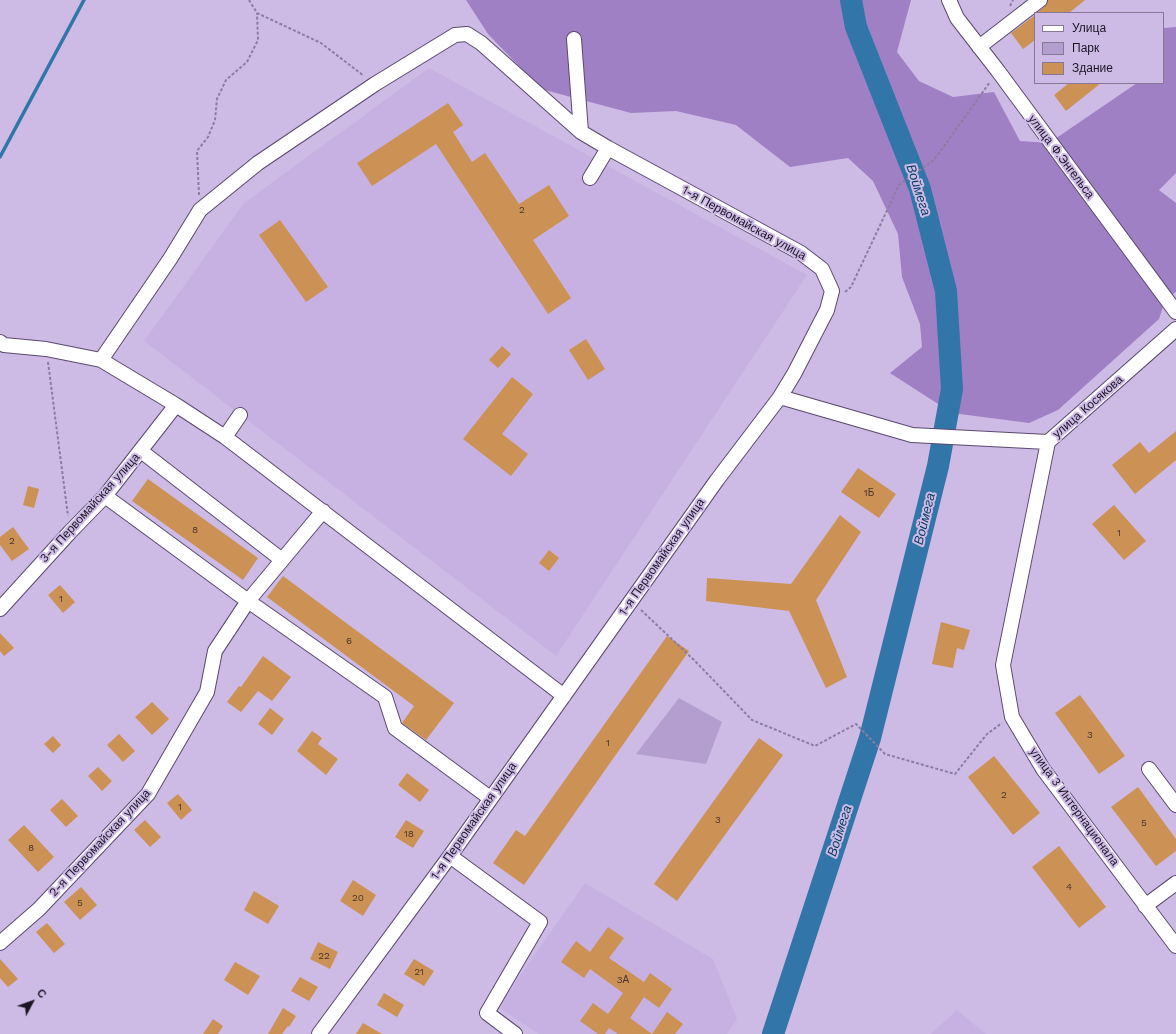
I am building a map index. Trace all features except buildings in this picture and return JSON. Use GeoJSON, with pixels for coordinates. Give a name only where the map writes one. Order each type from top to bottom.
{"type":"FeatureCollection","features":[{"type":"Feature","properties":{"kind":"street","name":"улица Ф.Энгельса"},"geometry":{"type":"LineString","coordinates":[[949,0],[957,18],[998,71],[1176,312]]}},
{"type":"Feature","properties":{"kind":"street"},"geometry":{"type":"LineString","coordinates":[[979,47],[1040,0]]}},
{"type":"Feature","properties":{"kind":"street","name":"1-я Первомайская улица"},"geometry":{"type":"LineString","coordinates":[[200,210],[258,163],[375,84],[455,35],[467,34],[481,43],[581,132],[801,253],[822,270],[832,291],[827,310],[794,374],[780,397],[717,480],[450,856],[318,1034]]}},
{"type":"Feature","properties":{"kind":"street"},"geometry":{"type":"LineString","coordinates":[[574,39],[581,132]]}},
{"type":"Feature","properties":{"kind":"street"},"geometry":{"type":"LineString","coordinates":[[590,178],[608,148]]}},
{"type":"Feature","properties":{"kind":"street"},"geometry":{"type":"LineString","coordinates":[[101,360],[170,260],[200,210]]}},
{"type":"Feature","properties":{"kind":"street","name":"улица Косякова"},"geometry":{"type":"LineString","coordinates":[[780,397],[912,435],[1048,442],[1176,329]]}},
{"type":"Feature","properties":{"kind":"street"},"geometry":{"type":"LineString","coordinates":[[1,344],[46,348],[101,360],[176,405],[225,437],[564,696]]}},
{"type":"Feature","properties":{"kind":"street","name":"3-я Первомайская улица"},"geometry":{"type":"LineString","coordinates":[[0,609],[104,496],[176,405]]}},
{"type":"Feature","properties":{"kind":"street"},"geometry":{"type":"LineString","coordinates":[[225,437],[240,415]]}},
{"type":"Feature","properties":{"kind":"street","name":"улица 3 Интернационала"},"geometry":{"type":"LineString","coordinates":[[1048,442],[1003,665],[1012,717],[1043,769],[1176,946]]}},
{"type":"Feature","properties":{"kind":"street"},"geometry":{"type":"LineString","coordinates":[[141,451],[282,560]]}},
{"type":"Feature","properties":{"kind":"street"},"geometry":{"type":"LineString","coordinates":[[104,496],[248,601],[385,697],[395,728],[490,798]]}},
{"type":"Feature","properties":{"kind":"street","name":"2-я Первомайская улица"},"geometry":{"type":"LineString","coordinates":[[0,943],[39,909],[148,794],[207,692],[215,651],[248,601],[323,511]]}},
{"type":"Feature","properties":{"kind":"street"},"geometry":{"type":"LineString","coordinates":[[1150,769],[1176,805]]}},
{"type":"Feature","properties":{"kind":"street"},"geometry":{"type":"LineString","coordinates":[[450,856],[540,922],[487,1014],[515,1034]]}},
{"type":"Feature","properties":{"kind":"street"},"geometry":{"type":"LineString","coordinates":[[1146,906],[1176,883]]}},
{"type":"Feature","properties":{"kind":"path"},"geometry":{"type":"LineString","coordinates":[[200,210],[197,151],[208,137],[215,120],[218,99],[226,80],[247,62],[258,40],[256,13],[249,0]]}},
{"type":"Feature","properties":{"kind":"path"},"geometry":{"type":"LineString","coordinates":[[256,13],[321,43],[375,84]]}},
{"type":"Feature","properties":{"kind":"path"},"geometry":{"type":"LineString","coordinates":[[827,310],[851,287],[899,185],[934,160],[998,71]]}},
{"type":"Feature","properties":{"kind":"path"},"geometry":{"type":"LineString","coordinates":[[46,348],[70,532]]}},
{"type":"Feature","properties":{"kind":"path"},"geometry":{"type":"LineString","coordinates":[[631,601],[694,660],[752,720],[816,746],[856,724],[885,754],[955,774],[987,734],[1012,717]]}},
{"type":"Feature","properties":{"kind":"shaded area"},"geometry":{"type":"Polygon","coordinates":[[[466,0],[911,0],[897,52],[919,81],[953,97],[994,92],[1020,141],[1049,143],[1136,84],[1164,84],[1164,28],[1176,27],[1176,173],[1159,190],[1176,203],[1176,292],[1166,298],[1159,319],[1058,410],[1029,423],[952,413],[890,373],[922,347],[920,324],[902,277],[898,234],[873,181],[848,158],[790,167],[736,125],[676,111],[631,113],[541,89],[488,34],[466,0]]]}},
{"type":"Feature","properties":{"kind":"shaded area"},"geometry":{"type":"Polygon","coordinates":[[[429,68],[807,275],[556,656],[144,341],[244,203],[429,68]]]}},
{"type":"Feature","properties":{"kind":"shaded area"},"geometry":{"type":"Polygon","coordinates":[[[585,883],[713,959],[737,1019],[727,1034],[539,1034],[498,1007],[585,883]]]}},
{"type":"Feature","properties":{"kind":"shaded area"},"geometry":{"type":"Polygon","coordinates":[[[957,1010],[986,1034],[931,1034],[957,1010]]]}},
{"type":"Feature","properties":{"kind":"green space"},"geometry":{"type":"Polygon","coordinates":[[[679,698],[722,722],[706,764],[636,754],[679,698]]]}},
{"type":"Feature","properties":{"kind":"waterway"},"geometry":{"type":"LineString","coordinates":[[0,157],[84,0]]}},
{"type":"Feature","properties":{"kind":"waterway","name":"Воймега"},"geometry":{"type":"LineString","coordinates":[[773,1034],[870,738],[938,466],[952,389],[946,291],[920,189],[856,27],[851,0]]}}]}
